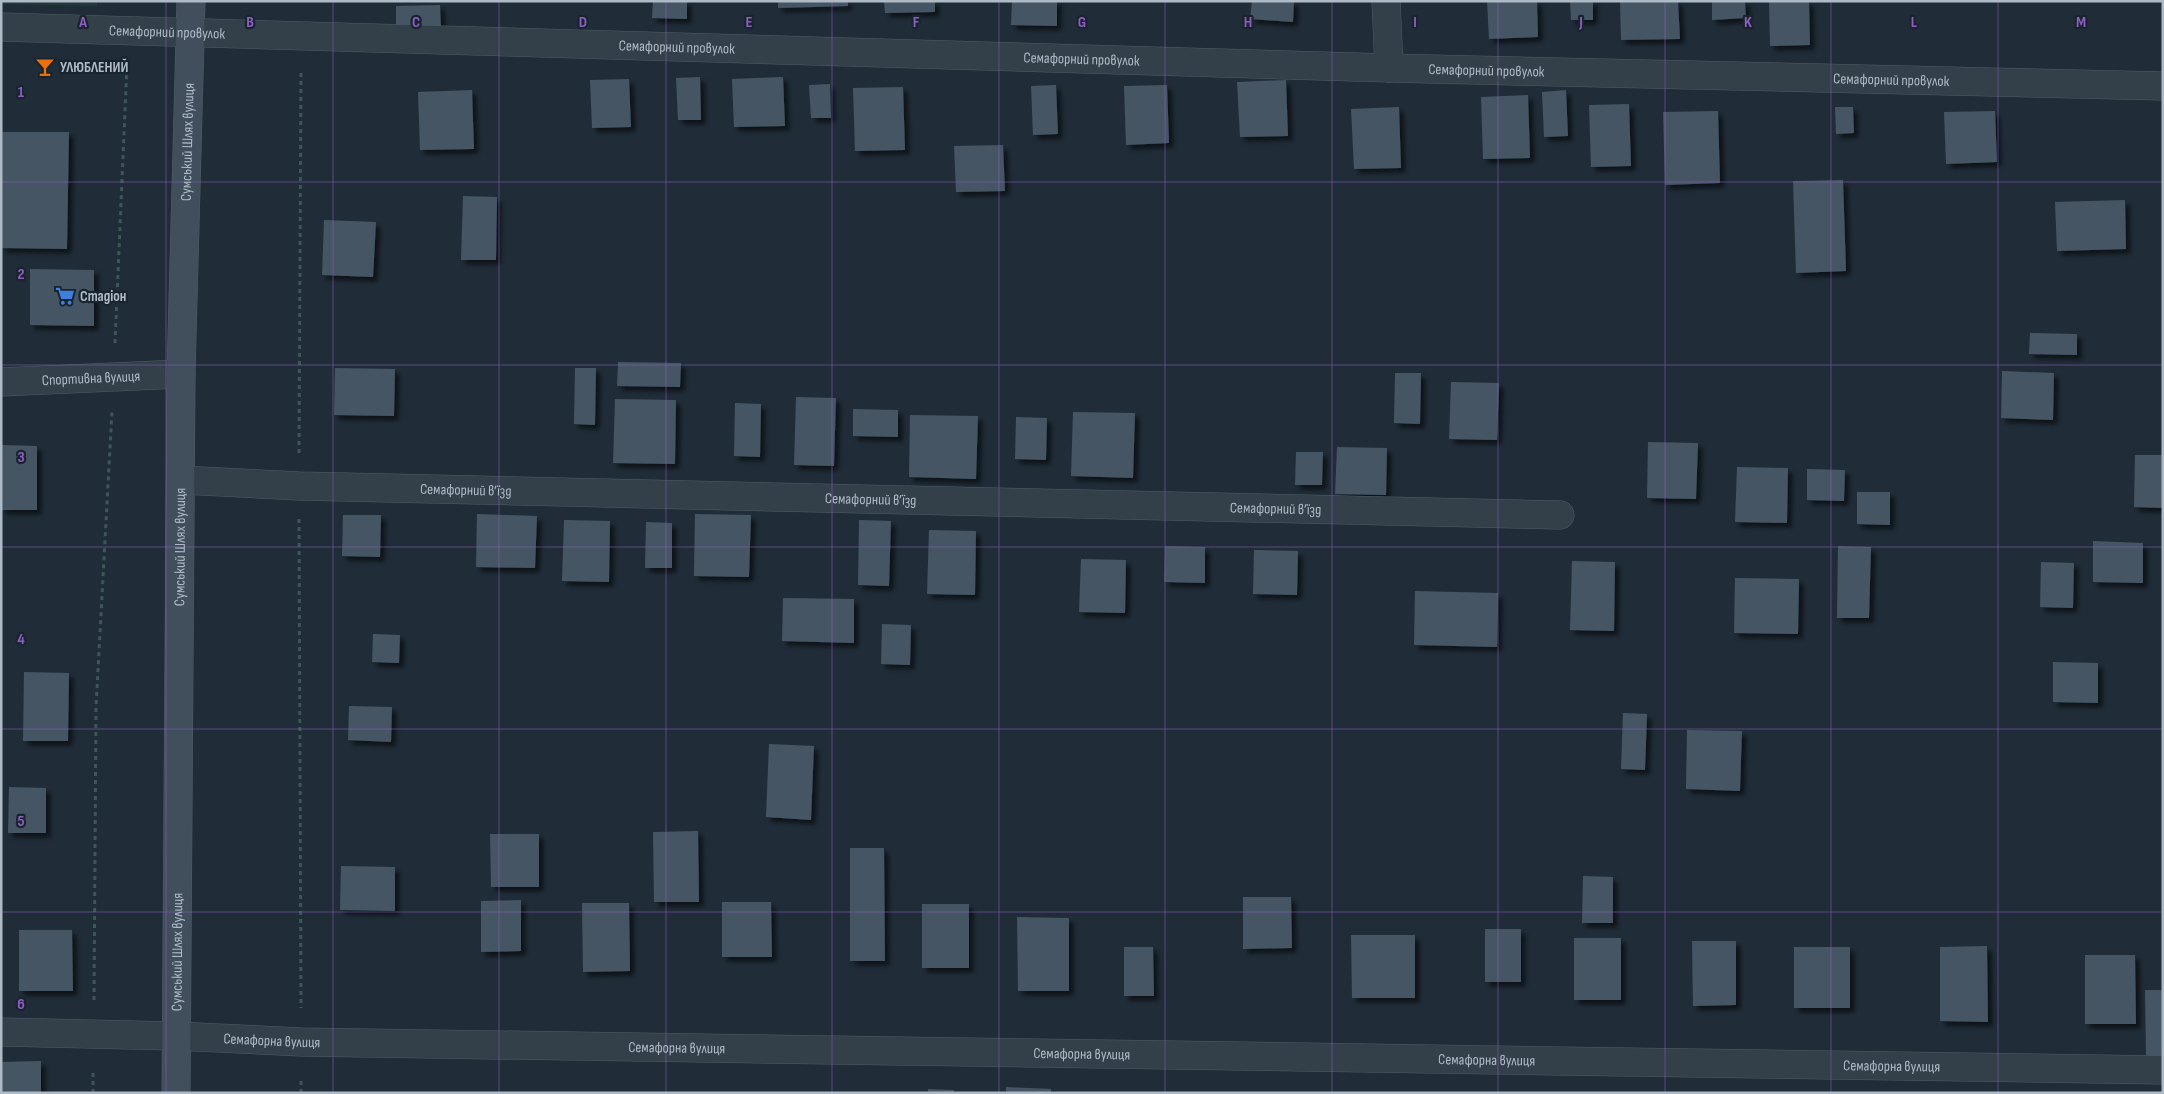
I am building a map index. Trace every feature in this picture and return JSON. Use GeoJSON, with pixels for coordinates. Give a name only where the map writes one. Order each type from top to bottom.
{"type":"FeatureCollection","features":[{"type":"Feature","properties":{"kind":"main road","name":"Сумський Шлях вулиця"},"geometry":{"type":"LineString","coordinates":[[176,1093],[181,374],[191,1]]}},
{"type":"Feature","properties":{"kind":"street"},"geometry":{"type":"LineString","coordinates":[[1386,1],[1389,68]]}},
{"type":"Feature","properties":{"kind":"street","name":"Семафорний провулок"},"geometry":{"type":"LineString","coordinates":[[1,27],[129,29],[1389,68],[2163,86]]}},
{"type":"Feature","properties":{"kind":"street","name":"Спортивна вулиця"},"geometry":{"type":"LineString","coordinates":[[1,382],[181,374]]}},
{"type":"Feature","properties":{"kind":"street","name":"Семафорний в’їзд"},"geometry":{"type":"LineString","coordinates":[[181,480],[299,486],[1560,515]]}},
{"type":"Feature","properties":{"kind":"street","name":"Семафорна вулиця"},"geometry":{"type":"LineString","coordinates":[[1,1032],[175,1036],[301,1042],[2163,1070]]}},
{"type":"Feature","properties":{"kind":"path"},"geometry":{"type":"LineString","coordinates":[[93,1093],[96,707],[114,377],[129,29]]}},
{"type":"Feature","properties":{"kind":"path"},"geometry":{"type":"LineString","coordinates":[[301,35],[299,486],[301,1093]]}},
{"type":"Feature","properties":{"kind":"green space"},"geometry":{"type":"Polygon","coordinates":[[[1,1],[97,1],[97,6],[1,4],[1,1]]]}},
{"type":"Feature","properties":{"kind":"building"},"geometry":{"type":"Polygon","coordinates":[[[653,1],[687,1],[687,19],[652,18],[653,1]]]}},
{"type":"Feature","properties":{"kind":"building"},"geometry":{"type":"Polygon","coordinates":[[[778,1],[848,1],[848,6],[778,8],[778,1]]]}},
{"type":"Feature","properties":{"kind":"building"},"geometry":{"type":"Polygon","coordinates":[[[884,1],[935,1],[935,12],[885,13],[884,1]]]}},
{"type":"Feature","properties":{"kind":"building"},"geometry":{"type":"Polygon","coordinates":[[[1012,1],[1057,1],[1057,26],[1011,25],[1012,1]]]}},
{"type":"Feature","properties":{"kind":"building"},"geometry":{"type":"Polygon","coordinates":[[[1252,1],[1294,1],[1293,22],[1250,19],[1252,1]]]}},
{"type":"Feature","properties":{"kind":"building"},"geometry":{"type":"Polygon","coordinates":[[[1487,1],[1537,1],[1538,37],[1489,39],[1487,1]]]}},
{"type":"Feature","properties":{"kind":"building"},"geometry":{"type":"Polygon","coordinates":[[[1570,1],[1593,1],[1593,20],[1571,20],[1570,1]]]}},
{"type":"Feature","properties":{"kind":"building"},"geometry":{"type":"Polygon","coordinates":[[[1620,1],[1678,1],[1680,39],[1621,40],[1620,1]]]}},
{"type":"Feature","properties":{"kind":"building"},"geometry":{"type":"Polygon","coordinates":[[[1712,1],[1745,1],[1746,18],[1712,20],[1712,1]]]}},
{"type":"Feature","properties":{"kind":"building"},"geometry":{"type":"Polygon","coordinates":[[[1769,1],[1809,1],[1810,45],[1770,46],[1769,1]]]}},
{"type":"Feature","properties":{"kind":"building"},"geometry":{"type":"Polygon","coordinates":[[[440,5],[441,29],[396,30],[396,6],[440,5]]]}},
{"type":"Feature","properties":{"kind":"building"},"geometry":{"type":"Polygon","coordinates":[[[700,77],[701,120],[678,120],[676,78],[700,77]]]}},
{"type":"Feature","properties":{"kind":"building"},"geometry":{"type":"Polygon","coordinates":[[[783,77],[785,126],[734,127],[732,79],[783,77]]]}},
{"type":"Feature","properties":{"kind":"building"},"geometry":{"type":"Polygon","coordinates":[[[629,79],[631,127],[592,128],[590,80],[629,79]]]}},
{"type":"Feature","properties":{"kind":"building"},"geometry":{"type":"Polygon","coordinates":[[[1286,80],[1288,136],[1240,137],[1237,82],[1286,80]]]}},
{"type":"Feature","properties":{"kind":"building"},"geometry":{"type":"Polygon","coordinates":[[[830,84],[831,118],[811,118],[809,85],[830,84]]]}},
{"type":"Feature","properties":{"kind":"building"},"geometry":{"type":"Polygon","coordinates":[[[1056,85],[1058,134],[1033,135],[1031,86],[1056,85]]]}},
{"type":"Feature","properties":{"kind":"building"},"geometry":{"type":"Polygon","coordinates":[[[1167,85],[1169,143],[1126,145],[1124,86],[1167,85]]]}},
{"type":"Feature","properties":{"kind":"building"},"geometry":{"type":"Polygon","coordinates":[[[903,87],[905,150],[855,151],[853,88],[903,87]]]}},
{"type":"Feature","properties":{"kind":"building"},"geometry":{"type":"Polygon","coordinates":[[[472,90],[474,149],[420,150],[418,92],[472,90]]]}},
{"type":"Feature","properties":{"kind":"building"},"geometry":{"type":"Polygon","coordinates":[[[1566,90],[1568,136],[1544,137],[1542,92],[1566,90]]]}},
{"type":"Feature","properties":{"kind":"building"},"geometry":{"type":"Polygon","coordinates":[[[1528,95],[1530,158],[1483,159],[1481,97],[1528,95]]]}},
{"type":"Feature","properties":{"kind":"building"},"geometry":{"type":"Polygon","coordinates":[[[1629,104],[1631,166],[1591,167],[1589,105],[1629,104]]]}},
{"type":"Feature","properties":{"kind":"building"},"geometry":{"type":"Polygon","coordinates":[[[1399,107],[1401,168],[1354,169],[1351,109],[1399,107]]]}},
{"type":"Feature","properties":{"kind":"building"},"geometry":{"type":"Polygon","coordinates":[[[1835,107],[1853,107],[1854,133],[1836,134],[1835,107]]]}},
{"type":"Feature","properties":{"kind":"building"},"geometry":{"type":"Polygon","coordinates":[[[1718,111],[1720,183],[1665,185],[1663,112],[1718,111]]]}},
{"type":"Feature","properties":{"kind":"building"},"geometry":{"type":"Polygon","coordinates":[[[1995,111],[1997,162],[1946,164],[1944,112],[1995,111]]]}},
{"type":"Feature","properties":{"kind":"building"},"geometry":{"type":"Polygon","coordinates":[[[1,132],[69,132],[67,249],[1,248],[1,132]]]}},
{"type":"Feature","properties":{"kind":"building"},"geometry":{"type":"Polygon","coordinates":[[[1003,145],[1005,191],[956,192],[954,146],[1003,145]]]}},
{"type":"Feature","properties":{"kind":"building"},"geometry":{"type":"Polygon","coordinates":[[[1843,180],[1846,271],[1796,273],[1793,181],[1843,180]]]}},
{"type":"Feature","properties":{"kind":"building"},"geometry":{"type":"Polygon","coordinates":[[[463,196],[497,197],[496,260],[461,260],[463,196]]]}},
{"type":"Feature","properties":{"kind":"building"},"geometry":{"type":"Polygon","coordinates":[[[2125,200],[2126,249],[2057,251],[2055,202],[2125,200]]]}},
{"type":"Feature","properties":{"kind":"building"},"geometry":{"type":"Polygon","coordinates":[[[324,220],[376,222],[373,277],[322,275],[324,220]]]}},
{"type":"Feature","properties":{"kind":"building"},"geometry":{"type":"Polygon","coordinates":[[[30,269],[94,270],[94,326],[30,325],[30,269]]]}},
{"type":"Feature","properties":{"kind":"building"},"geometry":{"type":"Polygon","coordinates":[[[2030,333],[2077,334],[2077,355],[2029,354],[2030,333]]]}},
{"type":"Feature","properties":{"kind":"building"},"geometry":{"type":"Polygon","coordinates":[[[618,362],[681,363],[680,387],[617,386],[618,362]]]}},
{"type":"Feature","properties":{"kind":"building"},"geometry":{"type":"Polygon","coordinates":[[[335,368],[395,369],[394,416],[334,415],[335,368]]]}},
{"type":"Feature","properties":{"kind":"building"},"geometry":{"type":"Polygon","coordinates":[[[575,368],[596,368],[595,425],[574,424],[575,368]]]}},
{"type":"Feature","properties":{"kind":"building"},"geometry":{"type":"Polygon","coordinates":[[[2002,371],[2054,373],[2053,420],[2001,418],[2002,371]]]}},
{"type":"Feature","properties":{"kind":"building"},"geometry":{"type":"Polygon","coordinates":[[[1395,373],[1421,373],[1420,424],[1394,423],[1395,373]]]}},
{"type":"Feature","properties":{"kind":"building"},"geometry":{"type":"Polygon","coordinates":[[[1451,382],[1499,383],[1497,440],[1449,439],[1451,382]]]}},
{"type":"Feature","properties":{"kind":"building"},"geometry":{"type":"Polygon","coordinates":[[[796,397],[836,398],[834,466],[794,465],[796,397]]]}},
{"type":"Feature","properties":{"kind":"building"},"geometry":{"type":"Polygon","coordinates":[[[615,399],[676,400],[675,464],[613,463],[615,399]]]}},
{"type":"Feature","properties":{"kind":"building"},"geometry":{"type":"Polygon","coordinates":[[[735,403],[761,404],[760,457],[734,456],[735,403]]]}},
{"type":"Feature","properties":{"kind":"building"},"geometry":{"type":"Polygon","coordinates":[[[853,409],[898,410],[898,437],[853,436],[853,409]]]}},
{"type":"Feature","properties":{"kind":"building"},"geometry":{"type":"Polygon","coordinates":[[[1073,412],[1135,413],[1133,478],[1071,476],[1073,412]]]}},
{"type":"Feature","properties":{"kind":"building"},"geometry":{"type":"Polygon","coordinates":[[[910,415],[978,416],[976,479],[909,477],[910,415]]]}},
{"type":"Feature","properties":{"kind":"building"},"geometry":{"type":"Polygon","coordinates":[[[1016,417],[1047,418],[1046,460],[1015,459],[1016,417]]]}},
{"type":"Feature","properties":{"kind":"building"},"geometry":{"type":"Polygon","coordinates":[[[1648,442],[1698,443],[1696,499],[1647,498],[1648,442]]]}},
{"type":"Feature","properties":{"kind":"building"},"geometry":{"type":"Polygon","coordinates":[[[1,445],[37,446],[37,510],[1,510],[1,445]]]}},
{"type":"Feature","properties":{"kind":"building"},"geometry":{"type":"Polygon","coordinates":[[[1337,447],[1387,448],[1386,495],[1335,494],[1337,447]]]}},
{"type":"Feature","properties":{"kind":"building"},"geometry":{"type":"Polygon","coordinates":[[[1296,452],[1323,452],[1322,485],[1295,485],[1296,452]]]}},
{"type":"Feature","properties":{"kind":"building"},"geometry":{"type":"Polygon","coordinates":[[[2135,455],[2163,455],[2163,508],[2134,507],[2135,455]]]}},
{"type":"Feature","properties":{"kind":"building"},"geometry":{"type":"Polygon","coordinates":[[[1737,467],[1788,468],[1787,523],[1735,522],[1737,467]]]}},
{"type":"Feature","properties":{"kind":"building"},"geometry":{"type":"Polygon","coordinates":[[[1807,469],[1845,470],[1844,501],[1807,500],[1807,469]]]}},
{"type":"Feature","properties":{"kind":"building"},"geometry":{"type":"Polygon","coordinates":[[[1857,492],[1890,492],[1890,525],[1857,524],[1857,492]]]}},
{"type":"Feature","properties":{"kind":"building"},"geometry":{"type":"Polygon","coordinates":[[[477,514],[537,516],[535,568],[476,567],[477,514]]]}},
{"type":"Feature","properties":{"kind":"building"},"geometry":{"type":"Polygon","coordinates":[[[695,514],[751,515],[749,577],[694,576],[695,514]]]}},
{"type":"Feature","properties":{"kind":"building"},"geometry":{"type":"Polygon","coordinates":[[[343,515],[381,515],[380,557],[342,556],[343,515]]]}},
{"type":"Feature","properties":{"kind":"building"},"geometry":{"type":"Polygon","coordinates":[[[564,520],[610,521],[609,582],[562,581],[564,520]]]}},
{"type":"Feature","properties":{"kind":"building"},"geometry":{"type":"Polygon","coordinates":[[[859,520],[891,521],[889,586],[858,585],[859,520]]]}},
{"type":"Feature","properties":{"kind":"building"},"geometry":{"type":"Polygon","coordinates":[[[646,522],[672,523],[672,568],[645,568],[646,522]]]}},
{"type":"Feature","properties":{"kind":"building"},"geometry":{"type":"Polygon","coordinates":[[[929,530],[976,531],[975,595],[927,594],[929,530]]]}},
{"type":"Feature","properties":{"kind":"building"},"geometry":{"type":"Polygon","coordinates":[[[2093,541],[2143,543],[2143,583],[2093,582],[2093,541]]]}},
{"type":"Feature","properties":{"kind":"building"},"geometry":{"type":"Polygon","coordinates":[[[1165,546],[1205,547],[1205,583],[1164,582],[1165,546]]]}},
{"type":"Feature","properties":{"kind":"building"},"geometry":{"type":"Polygon","coordinates":[[[1838,546],[1871,547],[1869,618],[1837,618],[1838,546]]]}},
{"type":"Feature","properties":{"kind":"building"},"geometry":{"type":"Polygon","coordinates":[[[1254,550],[1298,551],[1297,595],[1253,594],[1254,550]]]}},
{"type":"Feature","properties":{"kind":"building"},"geometry":{"type":"Polygon","coordinates":[[[1081,559],[1126,560],[1125,613],[1079,612],[1081,559]]]}},
{"type":"Feature","properties":{"kind":"building"},"geometry":{"type":"Polygon","coordinates":[[[1572,561],[1615,562],[1614,631],[1570,630],[1572,561]]]}},
{"type":"Feature","properties":{"kind":"building"},"geometry":{"type":"Polygon","coordinates":[[[2041,562],[2074,563],[2073,608],[2040,607],[2041,562]]]}},
{"type":"Feature","properties":{"kind":"building"},"geometry":{"type":"Polygon","coordinates":[[[1735,578],[1799,579],[1798,634],[1734,633],[1735,578]]]}},
{"type":"Feature","properties":{"kind":"building"},"geometry":{"type":"Polygon","coordinates":[[[1415,591],[1498,593],[1497,647],[1414,645],[1415,591]]]}},
{"type":"Feature","properties":{"kind":"building"},"geometry":{"type":"Polygon","coordinates":[[[783,598],[854,599],[854,643],[782,641],[783,598]]]}},
{"type":"Feature","properties":{"kind":"building"},"geometry":{"type":"Polygon","coordinates":[[[882,624],[911,625],[910,665],[881,664],[882,624]]]}},
{"type":"Feature","properties":{"kind":"building"},"geometry":{"type":"Polygon","coordinates":[[[373,634],[400,635],[399,663],[372,662],[373,634]]]}},
{"type":"Feature","properties":{"kind":"building"},"geometry":{"type":"Polygon","coordinates":[[[2053,662],[2098,663],[2098,703],[2053,702],[2053,662]]]}},
{"type":"Feature","properties":{"kind":"building"},"geometry":{"type":"Polygon","coordinates":[[[24,672],[69,673],[68,741],[23,741],[24,672]]]}},
{"type":"Feature","properties":{"kind":"building"},"geometry":{"type":"Polygon","coordinates":[[[349,706],[392,707],[391,742],[348,740],[349,706]]]}},
{"type":"Feature","properties":{"kind":"building"},"geometry":{"type":"Polygon","coordinates":[[[1623,713],[1647,714],[1645,770],[1621,769],[1623,713]]]}},
{"type":"Feature","properties":{"kind":"building"},"geometry":{"type":"Polygon","coordinates":[[[1687,730],[1742,731],[1740,791],[1686,789],[1687,730]]]}},
{"type":"Feature","properties":{"kind":"building"},"geometry":{"type":"Polygon","coordinates":[[[769,744],[814,746],[811,820],[766,817],[769,744]]]}},
{"type":"Feature","properties":{"kind":"building"},"geometry":{"type":"Polygon","coordinates":[[[9,787],[46,788],[46,833],[8,833],[9,787]]]}},
{"type":"Feature","properties":{"kind":"building"},"geometry":{"type":"Polygon","coordinates":[[[698,831],[699,902],[654,902],[653,832],[698,831]]]}},
{"type":"Feature","properties":{"kind":"building"},"geometry":{"type":"Polygon","coordinates":[[[490,834],[539,834],[539,887],[491,887],[490,834]]]}},
{"type":"Feature","properties":{"kind":"building"},"geometry":{"type":"Polygon","coordinates":[[[850,848],[884,848],[885,961],[850,961],[850,848]]]}},
{"type":"Feature","properties":{"kind":"building"},"geometry":{"type":"Polygon","coordinates":[[[341,866],[395,867],[395,911],[340,910],[341,866]]]}},
{"type":"Feature","properties":{"kind":"building"},"geometry":{"type":"Polygon","coordinates":[[[1583,876],[1613,877],[1613,923],[1582,923],[1583,876]]]}},
{"type":"Feature","properties":{"kind":"building"},"geometry":{"type":"Polygon","coordinates":[[[1243,897],[1291,897],[1292,948],[1243,949],[1243,897]]]}},
{"type":"Feature","properties":{"kind":"building"},"geometry":{"type":"Polygon","coordinates":[[[521,900],[521,951],[481,952],[481,901],[521,900]]]}},
{"type":"Feature","properties":{"kind":"building"},"geometry":{"type":"Polygon","coordinates":[[[722,902],[771,902],[772,957],[722,957],[722,902]]]}},
{"type":"Feature","properties":{"kind":"building"},"geometry":{"type":"Polygon","coordinates":[[[582,903],[629,903],[630,971],[583,972],[582,903]]]}},
{"type":"Feature","properties":{"kind":"building"},"geometry":{"type":"Polygon","coordinates":[[[922,904],[969,904],[969,968],[922,968],[922,904]]]}},
{"type":"Feature","properties":{"kind":"building"},"geometry":{"type":"Polygon","coordinates":[[[1017,917],[1069,918],[1069,991],[1018,991],[1017,917]]]}},
{"type":"Feature","properties":{"kind":"building"},"geometry":{"type":"Polygon","coordinates":[[[1485,929],[1521,929],[1521,982],[1485,982],[1485,929]]]}},
{"type":"Feature","properties":{"kind":"building"},"geometry":{"type":"Polygon","coordinates":[[[19,930],[72,930],[73,991],[19,991],[19,930]]]}},
{"type":"Feature","properties":{"kind":"building"},"geometry":{"type":"Polygon","coordinates":[[[1351,935],[1415,935],[1415,998],[1352,998],[1351,935]]]}},
{"type":"Feature","properties":{"kind":"building"},"geometry":{"type":"Polygon","coordinates":[[[1574,938],[1621,938],[1621,1000],[1574,1000],[1574,938]]]}},
{"type":"Feature","properties":{"kind":"building"},"geometry":{"type":"Polygon","coordinates":[[[1692,941],[1736,941],[1736,1005],[1693,1006],[1692,941]]]}},
{"type":"Feature","properties":{"kind":"building"},"geometry":{"type":"Polygon","coordinates":[[[1987,946],[1988,1022],[1940,1021],[1940,947],[1987,946]]]}},
{"type":"Feature","properties":{"kind":"building"},"geometry":{"type":"Polygon","coordinates":[[[1124,947],[1153,947],[1154,996],[1124,996],[1124,947]]]}},
{"type":"Feature","properties":{"kind":"building"},"geometry":{"type":"Polygon","coordinates":[[[1794,947],[1850,947],[1850,1008],[1794,1008],[1794,947]]]}},
{"type":"Feature","properties":{"kind":"building"},"geometry":{"type":"Polygon","coordinates":[[[2085,955],[2135,955],[2136,1024],[2085,1024],[2085,955]]]}},
{"type":"Feature","properties":{"kind":"building"},"geometry":{"type":"Polygon","coordinates":[[[2145,990],[2163,990],[2163,1056],[2146,1056],[2145,990]]]}},
{"type":"Feature","properties":{"kind":"building"},"geometry":{"type":"Polygon","coordinates":[[[41,1061],[41,1093],[1,1093],[1,1062],[41,1061]]]}},
{"type":"Feature","properties":{"kind":"building"},"geometry":{"type":"Polygon","coordinates":[[[1006,1087],[1051,1089],[1051,1093],[1006,1093],[1006,1087]]]}},
{"type":"Feature","properties":{"kind":"building"},"geometry":{"type":"Polygon","coordinates":[[[928,1089],[954,1090],[954,1093],[928,1093],[928,1089]]]}},
{"type":"Feature","properties":{"kind":"place","name":"УЛЮБЛЕНИЙ"},"geometry":{"type":"Point","coordinates":[45,67]}},
{"type":"Feature","properties":{"kind":"place","name":"Стадіон"},"geometry":{"type":"Point","coordinates":[65,296]}}]}
